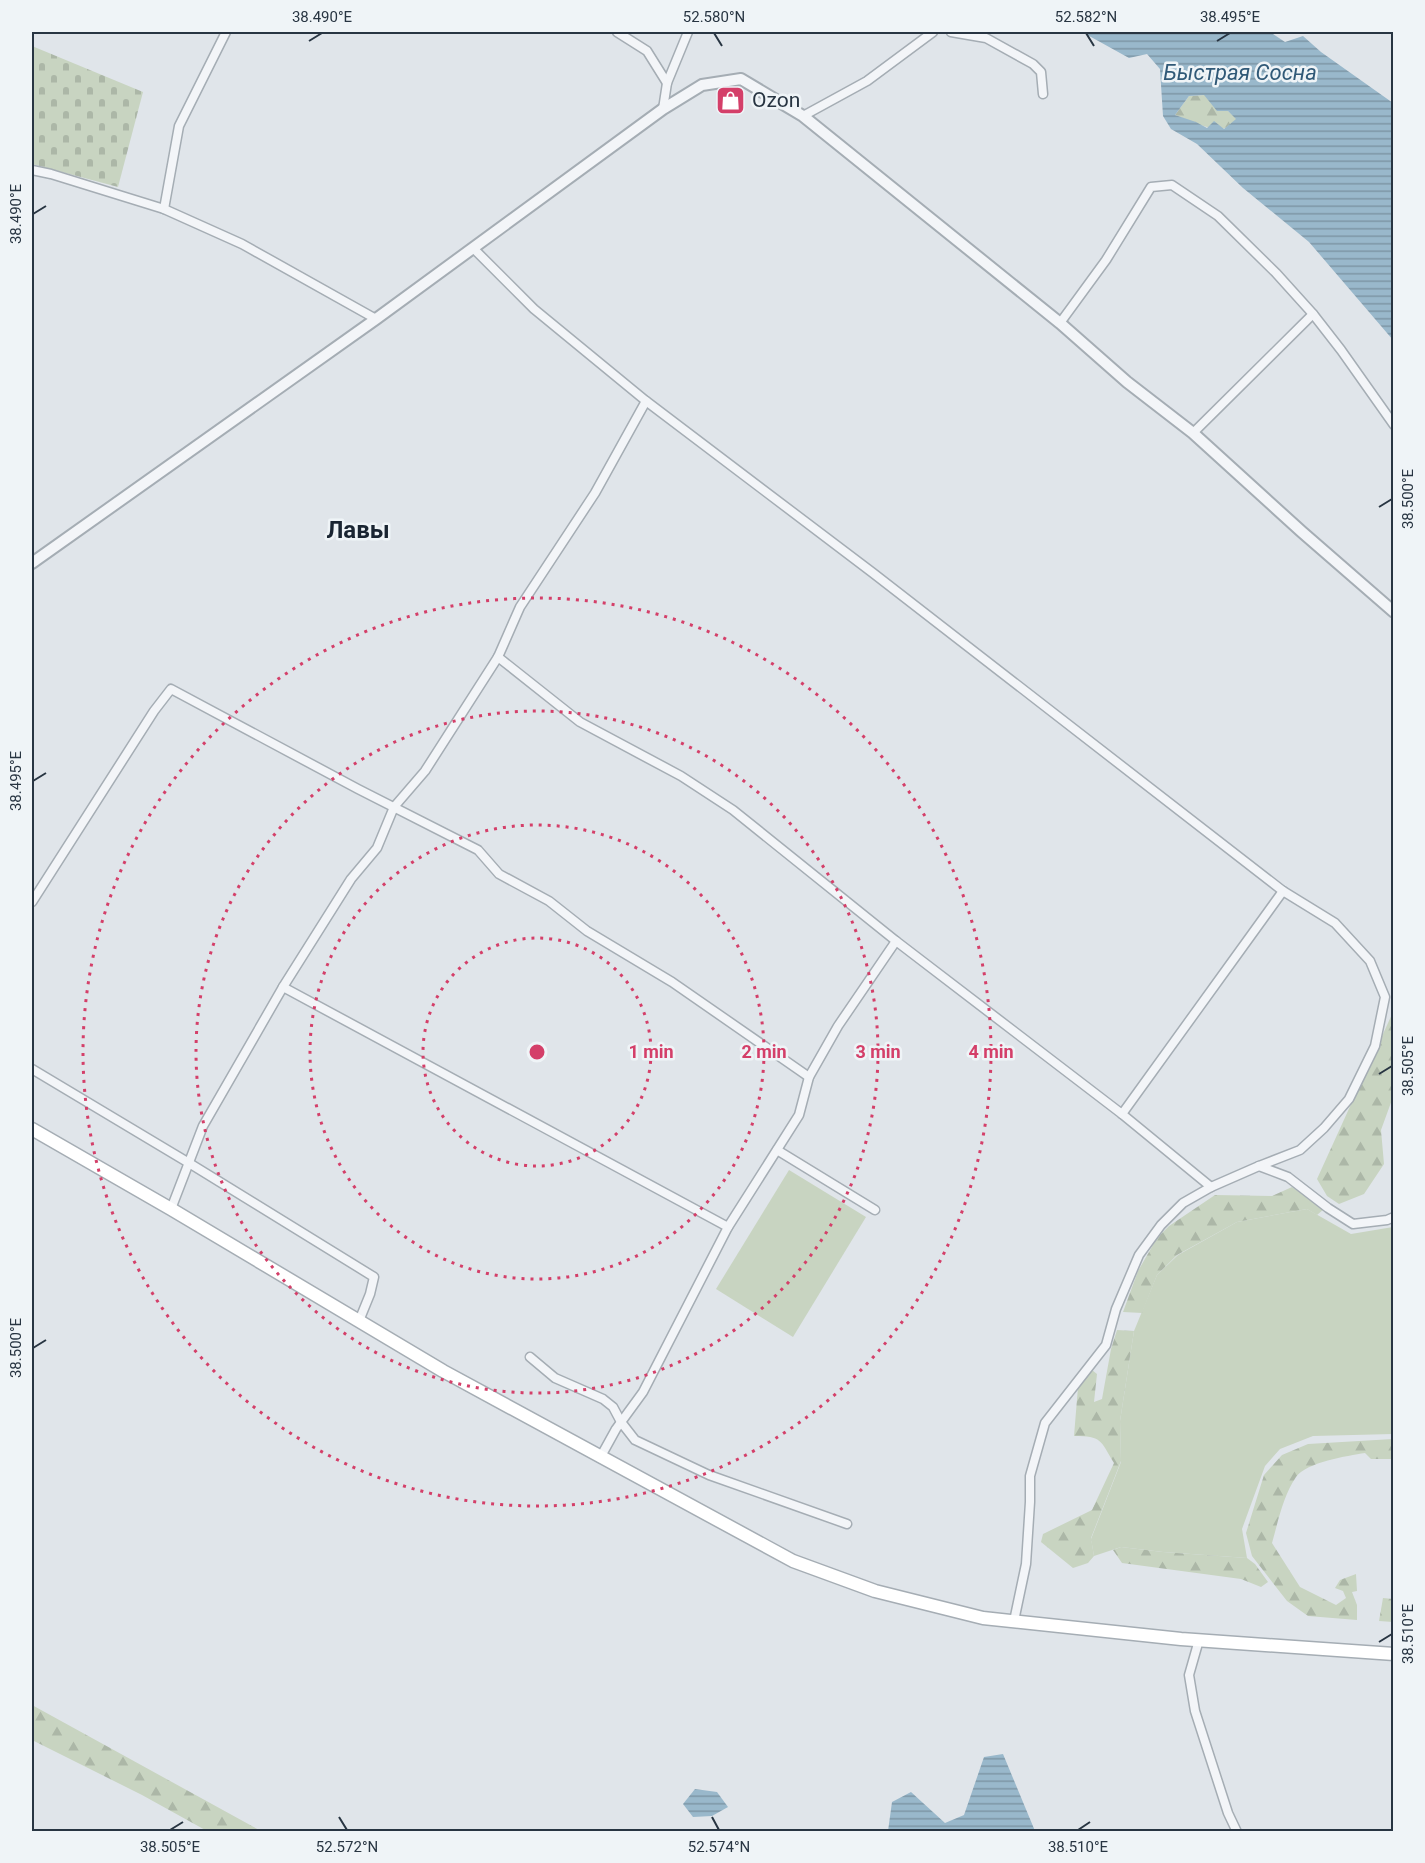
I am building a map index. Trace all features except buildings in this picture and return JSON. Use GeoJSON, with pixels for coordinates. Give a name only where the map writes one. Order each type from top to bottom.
{"type":"FeatureCollection","features":[{"type":"Feature","properties":{"kind":"main road"},"geometry":{"type":"LineString","coordinates":[[32,1129],[443,1371],[793,1561],[875,1591],[982,1618],[1199,1640],[1394,1654]]}},
{"type":"Feature","properties":{"kind":"street"},"geometry":{"type":"LineString","coordinates":[[164,209],[179,126],[226,32]]}},
{"type":"Feature","properties":{"kind":"street"},"geometry":{"type":"LineString","coordinates":[[617,32],[647,51],[667,83]]}},
{"type":"Feature","properties":{"kind":"street"},"geometry":{"type":"LineString","coordinates":[[663,109],[667,83],[688,32]]}},
{"type":"Feature","properties":{"kind":"street"},"geometry":{"type":"LineString","coordinates":[[803,116],[867,81],[933,32]]}},
{"type":"Feature","properties":{"kind":"street"},"geometry":{"type":"LineString","coordinates":[[951,32],[986,38],[1033,64],[1041,72],[1043,94]]}},
{"type":"Feature","properties":{"kind":"street"},"geometry":{"type":"LineString","coordinates":[[32,563],[474,249],[663,109],[702,85],[741,79],[803,116],[1060,323],[1127,382],[1193,433],[1394,612]]}},
{"type":"Feature","properties":{"kind":"street"},"geometry":{"type":"LineString","coordinates":[[32,170],[164,209],[242,244],[376,319]]}},
{"type":"Feature","properties":{"kind":"street"},"geometry":{"type":"LineString","coordinates":[[1060,323],[1106,260],[1150,187],[1172,185],[1218,216],[1276,273],[1313,314],[1341,350],[1394,425]]}},
{"type":"Feature","properties":{"kind":"street"},"geometry":{"type":"LineString","coordinates":[[474,249],[534,309],[646,401],[873,573],[1283,891],[1335,923],[1370,961],[1385,997],[1375,1046],[1349,1099],[1324,1128],[1299,1150],[1211,1187],[1183,1203],[1161,1225],[1139,1255],[1116,1309],[1106,1345],[1045,1424],[1030,1476],[1026,1564],[1014,1621]]}},
{"type":"Feature","properties":{"kind":"street"},"geometry":{"type":"LineString","coordinates":[[1193,433],[1313,314]]}},
{"type":"Feature","properties":{"kind":"street"},"geometry":{"type":"LineString","coordinates":[[171,1209],[203,1126],[283,987],[351,879],[377,848],[394,807],[425,771],[498,657],[520,608],[595,493],[646,401]]}},
{"type":"Feature","properties":{"kind":"street"},"geometry":{"type":"LineString","coordinates":[[498,657],[580,722],[681,776],[734,810],[896,941],[1122,1114],[1211,1187]]}},
{"type":"Feature","properties":{"kind":"street"},"geometry":{"type":"LineString","coordinates":[[32,902],[154,711],[171,689],[478,850],[499,873],[549,901],[587,931],[672,982],[809,1077]]}},
{"type":"Feature","properties":{"kind":"street"},"geometry":{"type":"LineString","coordinates":[[1122,1114],[1283,891]]}},
{"type":"Feature","properties":{"kind":"street"},"geometry":{"type":"LineString","coordinates":[[600,1458],[621,1422],[643,1392],[728,1227],[799,1115],[809,1077],[838,1026],[896,941]]}},
{"type":"Feature","properties":{"kind":"street"},"geometry":{"type":"LineString","coordinates":[[283,987],[728,1227]]}},
{"type":"Feature","properties":{"kind":"street"},"geometry":{"type":"LineString","coordinates":[[32,1069],[374,1277],[359,1321]]}},
{"type":"Feature","properties":{"kind":"street"},"geometry":{"type":"LineString","coordinates":[[777,1149],[875,1210]]}},
{"type":"Feature","properties":{"kind":"street"},"geometry":{"type":"LineString","coordinates":[[1259,1166],[1288,1177],[1353,1224],[1394,1217]]}},
{"type":"Feature","properties":{"kind":"street"},"geometry":{"type":"LineString","coordinates":[[530,1357],[555,1378],[603,1399],[613,1407],[635,1440],[709,1475],[847,1524]]}},
{"type":"Feature","properties":{"kind":"street"},"geometry":{"type":"LineString","coordinates":[[1199,1640],[1189,1675],[1195,1711],[1228,1813],[1237,1832]]}},
{"type":"Feature","properties":{"kind":"green space"},"geometry":{"type":"Polygon","coordinates":[[[32,46],[143,92],[118,187],[32,164],[32,46]]]}},
{"type":"Feature","properties":{"kind":"green space"},"geometry":{"type":"Polygon","coordinates":[[[1205,95],[1217,110],[1228,111],[1237,119],[1226,127],[1214,129],[1175,115],[1189,96],[1205,95]]]}},
{"type":"Feature","properties":{"kind":"green space"},"geometry":{"type":"Polygon","coordinates":[[[1393,1012],[1393,1097],[1381,1130],[1384,1164],[1364,1194],[1339,1204],[1327,1196],[1317,1179],[1393,1012]]]}},
{"type":"Feature","properties":{"kind":"green space"},"geometry":{"type":"Polygon","coordinates":[[[789,1170],[866,1217],[793,1337],[716,1289],[789,1170]]]}},
{"type":"Feature","properties":{"kind":"green space"},"geometry":{"type":"Polygon","coordinates":[[[1292,1187],[1324,1209],[1317,1215],[1307,1209],[1237,1222],[1177,1255],[1157,1275],[1142,1313],[1123,1312],[1138,1271],[1157,1238],[1169,1226],[1215,1195],[1272,1196],[1292,1187]]]}},
{"type":"Feature","properties":{"kind":"green space"},"geometry":{"type":"Polygon","coordinates":[[[1307,1209],[1351,1234],[1393,1227],[1393,1434],[1313,1436],[1280,1449],[1265,1466],[1242,1529],[1247,1558],[1121,1547],[1094,1556],[1091,1539],[1121,1462],[1120,1421],[1134,1331],[1157,1275],[1178,1255],[1237,1222],[1307,1209]]]}},
{"type":"Feature","properties":{"kind":"green space"},"geometry":{"type":"Polygon","coordinates":[[[1117,1330],[1134,1331],[1120,1421],[1121,1461],[1091,1538],[1094,1556],[1088,1563],[1073,1568],[1041,1542],[1043,1534],[1092,1510],[1114,1463],[1106,1449],[1095,1438],[1074,1436],[1078,1387],[1092,1370],[1097,1374],[1094,1402],[1102,1399],[1111,1349],[1117,1330]]]}},
{"type":"Feature","properties":{"kind":"green space"},"geometry":{"type":"Polygon","coordinates":[[[1393,1439],[1393,1459],[1371,1459],[1365,1453],[1318,1464],[1301,1472],[1288,1492],[1272,1543],[1300,1587],[1336,1605],[1346,1598],[1343,1591],[1335,1588],[1340,1580],[1356,1574],[1357,1591],[1352,1592],[1357,1605],[1357,1620],[1308,1616],[1287,1601],[1252,1556],[1246,1533],[1264,1475],[1282,1455],[1308,1444],[1393,1439]]]}},
{"type":"Feature","properties":{"kind":"green space"},"geometry":{"type":"Polygon","coordinates":[[[1121,1547],[1247,1558],[1255,1564],[1268,1582],[1261,1587],[1241,1579],[1122,1563],[1113,1550],[1121,1547]]]}},
{"type":"Feature","properties":{"kind":"green space"},"geometry":{"type":"Polygon","coordinates":[[[1383,1598],[1393,1599],[1393,1622],[1379,1621],[1383,1598]]]}},
{"type":"Feature","properties":{"kind":"green space"},"geometry":{"type":"Polygon","coordinates":[[[32,1705],[261,1831],[207,1831],[142,1795],[32,1740],[32,1705]]]}},
{"type":"Feature","properties":{"kind":"water","name":"Быстрая Сосна"},"geometry":{"type":"Polygon","coordinates":[[[1082,32],[1273,32],[1285,42],[1303,36],[1321,52],[1393,103],[1393,340],[1309,242],[1243,188],[1197,144],[1171,129],[1163,116],[1160,69],[1147,54],[1129,58],[1082,32]],[[1204,95],[1189,96],[1175,115],[1207,128],[1214,121],[1224,129],[1236,119],[1228,111],[1217,111],[1204,95]]]}},
{"type":"Feature","properties":{"kind":"water"},"geometry":{"type":"Polygon","coordinates":[[[1003,1754],[1035,1831],[888,1831],[892,1802],[911,1792],[945,1823],[964,1815],[984,1757],[1003,1754]]]}},
{"type":"Feature","properties":{"kind":"water"},"geometry":{"type":"Polygon","coordinates":[[[695,1789],[717,1792],[728,1807],[712,1816],[693,1817],[683,1804],[695,1789]]]}},
{"type":"Feature","properties":{"kind":"place","name":"Ozon"},"geometry":{"type":"Point","coordinates":[731,100]}},
{"type":"Feature","properties":{"kind":"district","name":"Лавы"},"geometry":{"type":"Point","coordinates":[358,530]}}]}
